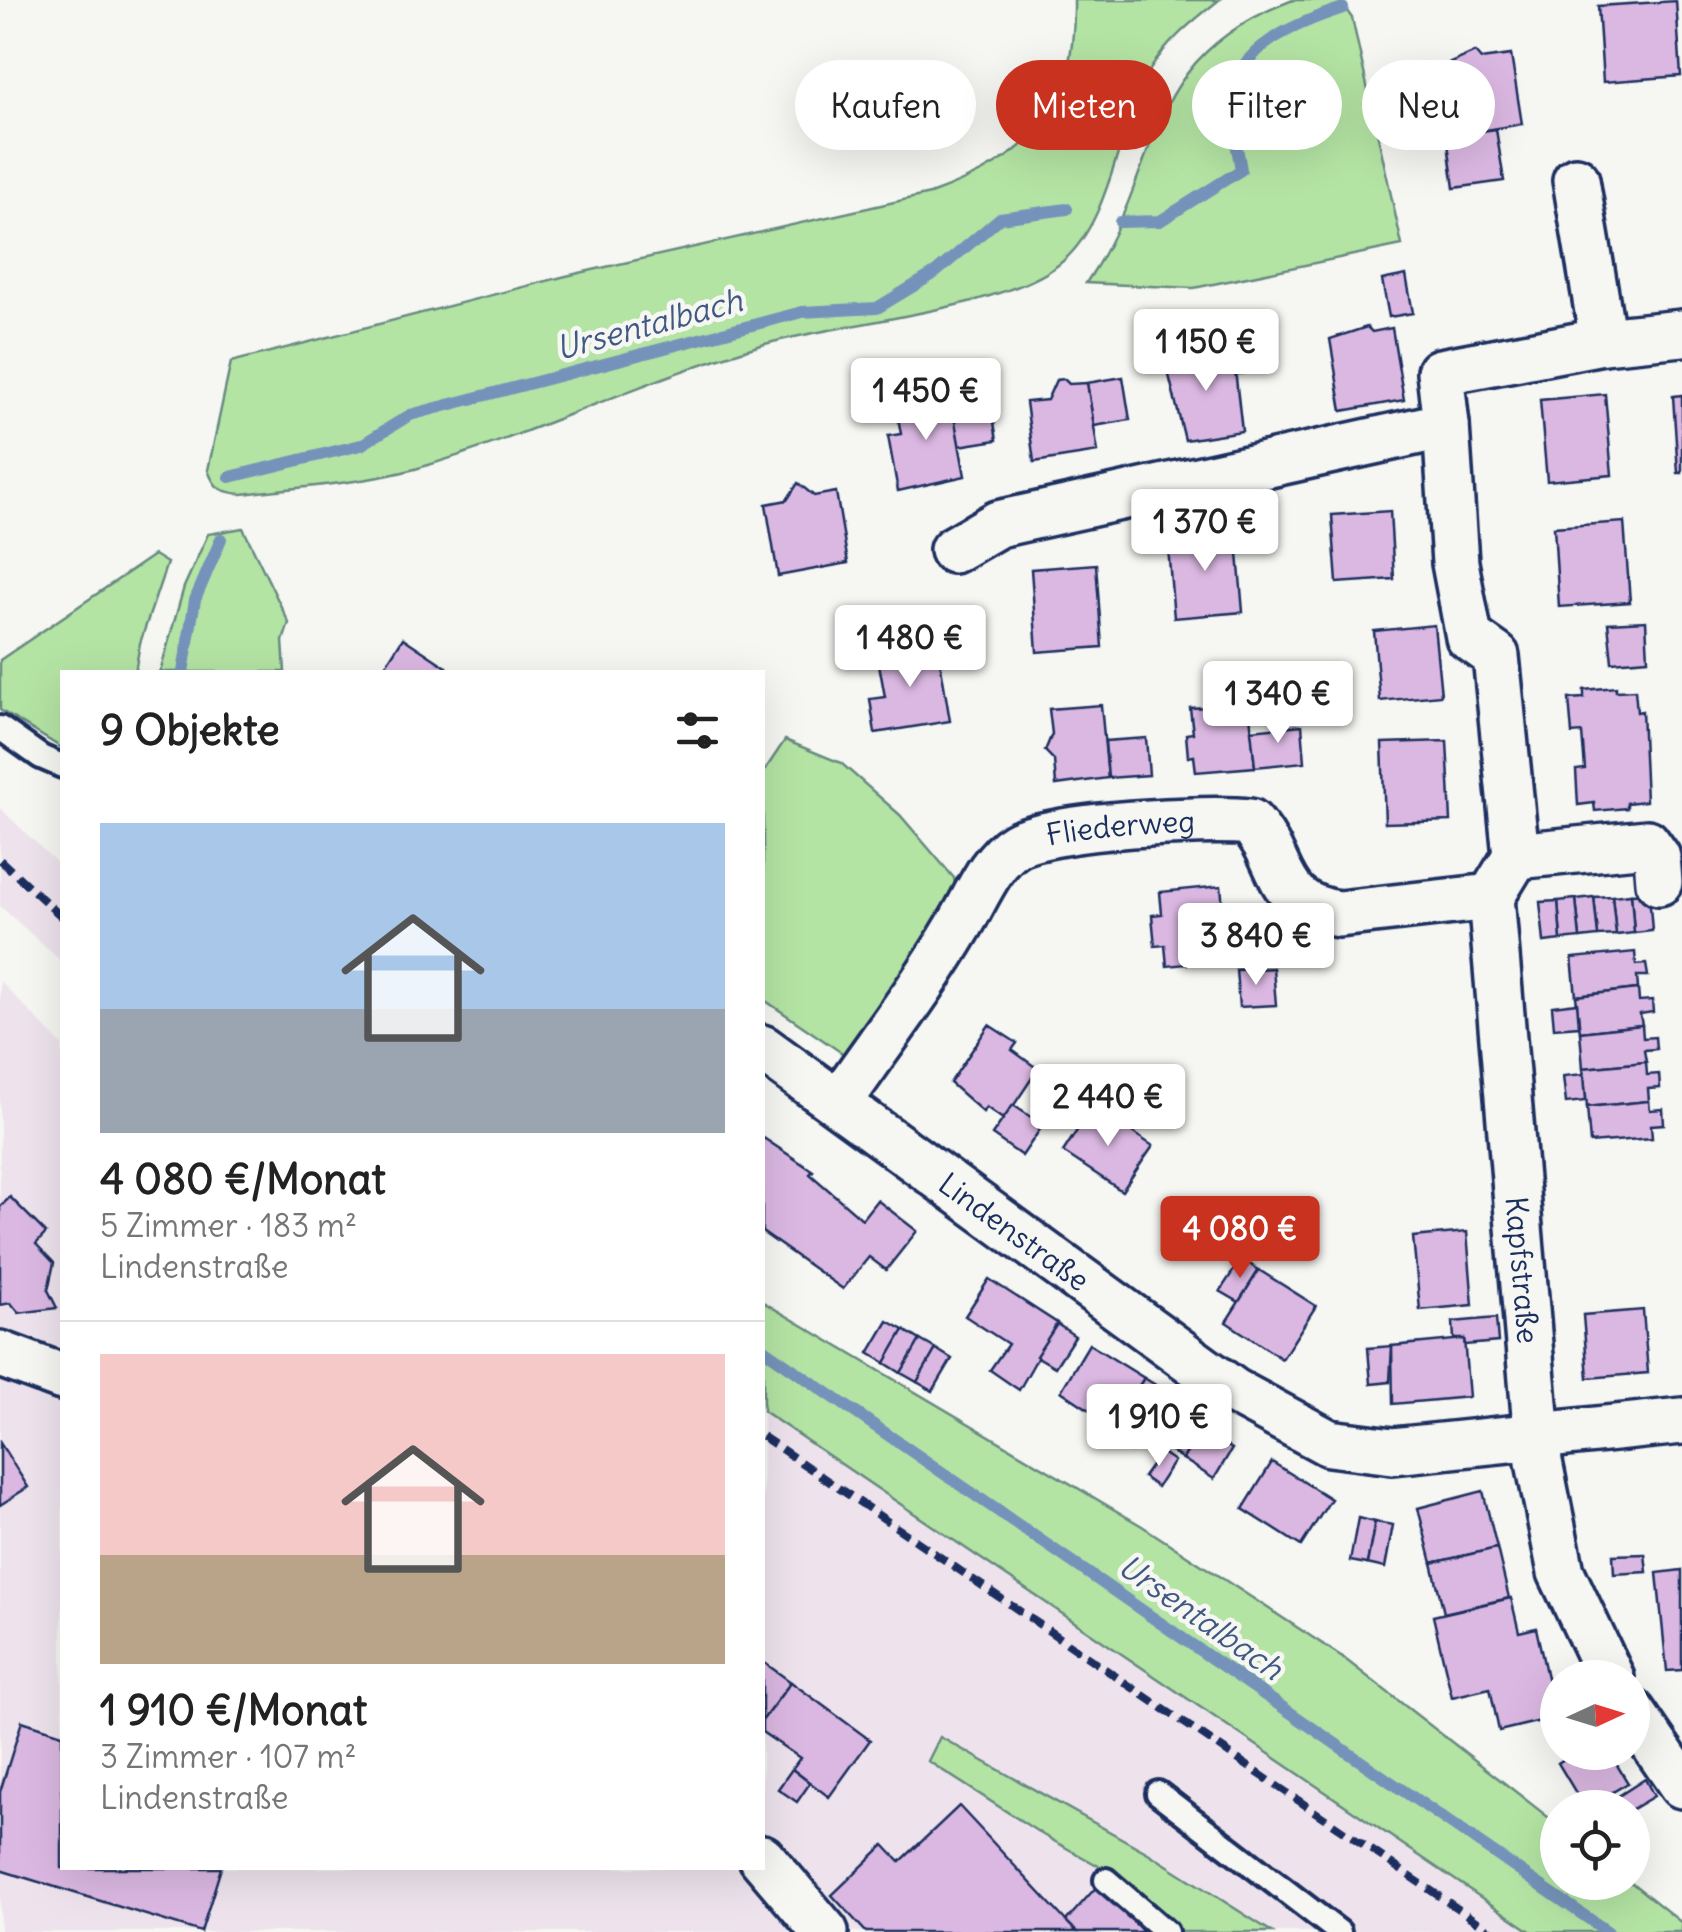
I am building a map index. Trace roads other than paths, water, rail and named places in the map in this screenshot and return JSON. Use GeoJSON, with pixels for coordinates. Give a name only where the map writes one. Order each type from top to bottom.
{"type":"FeatureCollection","features":[{"type":"Feature","properties":{"kind":"street"},"geometry":{"type":"LineString","coordinates":[[1576,180],[1603,341]]}},
{"type":"Feature","properties":{"kind":"street"},"geometry":{"type":"LineString","coordinates":[[1491,897],[1516,856],[1496,656],[1469,637],[1455,563],[1440,372],[1603,341],[1682,333]]}},
{"type":"Feature","properties":{"kind":"street"},"geometry":{"type":"LineString","coordinates":[[953,550],[998,524],[1446,426]]}},
{"type":"Feature","properties":{"kind":"street","name":"Fliederweg"},"geometry":{"type":"LineString","coordinates":[[838,1102],[959,926],[980,886],[1015,846],[1096,830],[1221,818],[1250,822],[1288,890],[1305,906],[1319,912],[1339,914],[1491,897]]}},
{"type":"Feature","properties":{"kind":"street"},"geometry":{"type":"LineString","coordinates":[[1516,856],[1647,843],[1657,857],[1659,882]]}},
{"type":"Feature","properties":{"kind":"street","name":"Kapfstraße"},"geometry":{"type":"LineString","coordinates":[[1491,897],[1538,1438],[1561,1572],[1602,1660]]}},
{"type":"Feature","properties":{"kind":"street","name":"Lindenstraße"},"geometry":{"type":"LineString","coordinates":[[765,1050],[1233,1391],[1329,1442],[1393,1451],[1682,1421]]}},
{"type":"Feature","properties":{"kind":"street"},"geometry":{"type":"LineString","coordinates":[[0,1354],[60,1375]]}},
{"type":"Feature","properties":{"kind":"street"},"geometry":{"type":"LineString","coordinates":[[1653,1722],[1682,1785]]}},
{"type":"Feature","properties":{"kind":"street"},"geometry":{"type":"LineString","coordinates":[[765,1862],[824,1932]]}},
{"type":"Feature","properties":{"kind":"lane"},"geometry":{"type":"LineString","coordinates":[[0,728],[41,757],[60,765]]}},
{"type":"Feature","properties":{"kind":"lane"},"geometry":{"type":"LineString","coordinates":[[1158,1793],[1339,1932]]}},
{"type":"Feature","properties":{"kind":"lane"},"geometry":{"type":"LineString","coordinates":[[1106,1880],[1166,1932]]}},
{"type":"Feature","properties":{"kind":"waterway","name":"Ursentalbach"},"geometry":{"type":"LineString","coordinates":[[1120,222],[1160,221],[1241,170],[1231,101],[1244,66],[1256,52],[1289,29],[1343,8]]}},
{"type":"Feature","properties":{"kind":"waterway","name":"Ursentalbach"},"geometry":{"type":"LineString","coordinates":[[230,477],[361,445],[410,415],[802,312],[877,308],[935,273],[1000,218],[1067,209]]}},
{"type":"Feature","properties":{"kind":"waterway","name":"Ursentalbach"},"geometry":{"type":"LineString","coordinates":[[183,670],[195,600],[221,539]]}},
{"type":"Feature","properties":{"kind":"waterway","name":"Ursentalbach"},"geometry":{"type":"LineString","coordinates":[[765,1350],[1608,1932]]}},
{"type":"Feature","properties":{"kind":"railway"},"geometry":{"type":"LineString","coordinates":[[0,860],[60,915]]}},
{"type":"Feature","properties":{"kind":"railway"},"geometry":{"type":"LineString","coordinates":[[765,1438],[1492,1932]]}}]}
